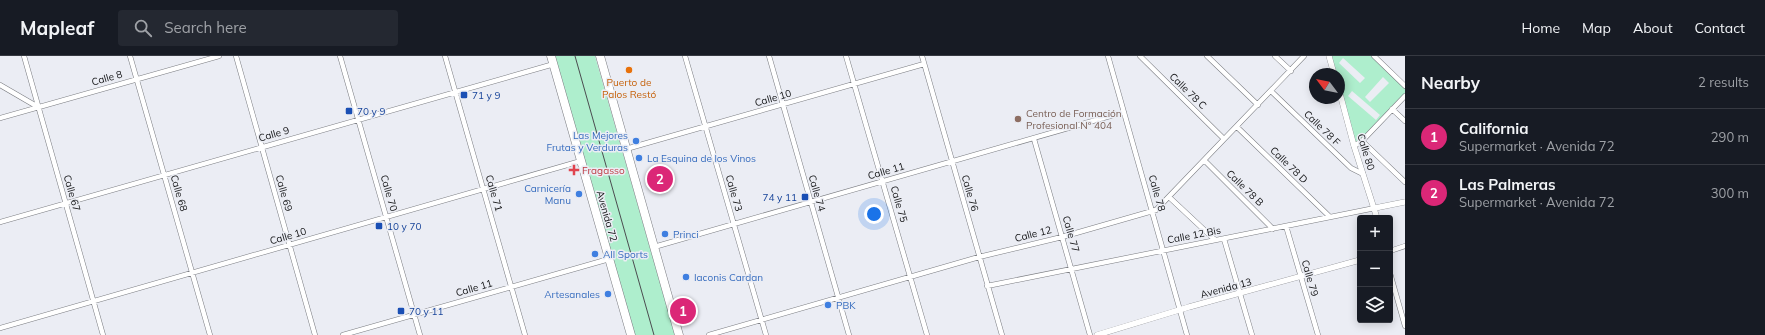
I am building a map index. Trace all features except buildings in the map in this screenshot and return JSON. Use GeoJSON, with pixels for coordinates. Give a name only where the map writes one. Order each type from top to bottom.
{"type":"FeatureCollection","features":[{"type":"Feature","properties":{"kind":"highway","name":"Avenida 72"},"geometry":{"type":"LineString","coordinates":[[551,56],[631,335]]}},
{"type":"Feature","properties":{"kind":"highway"},"geometry":{"type":"LineString","coordinates":[[600,56],[679,335]]}},
{"type":"Feature","properties":{"kind":"street","name":"Calle 67"},"geometry":{"type":"LineString","coordinates":[[24,56],[103,335]]}},
{"type":"Feature","properties":{"kind":"street","name":"Calle 68"},"geometry":{"type":"LineString","coordinates":[[130,56],[210,335]]}},
{"type":"Feature","properties":{"kind":"street","name":"Calle 8"},"geometry":{"type":"LineString","coordinates":[[0,118],[219,56]]}},
{"type":"Feature","properties":{"kind":"street","name":"Calle 69"},"geometry":{"type":"LineString","coordinates":[[236,56],[315,335]]}},
{"type":"Feature","properties":{"kind":"street","name":"Calle 70"},"geometry":{"type":"LineString","coordinates":[[340,56],[420,335]]}},
{"type":"Feature","properties":{"kind":"street","name":"Calle 71"},"geometry":{"type":"LineString","coordinates":[[445,56],[524,335]]}},
{"type":"Feature","properties":{"kind":"street","name":"Calle 73"},"geometry":{"type":"LineString","coordinates":[[685,56],[766,335]]}},
{"type":"Feature","properties":{"kind":"street","name":"Calle 74"},"geometry":{"type":"LineString","coordinates":[[769,56],[849,335]]}},
{"type":"Feature","properties":{"kind":"street","name":"Calle 75"},"geometry":{"type":"LineString","coordinates":[[846,56],[927,335]]}},
{"type":"Feature","properties":{"kind":"street","name":"Calle 76"},"geometry":{"type":"LineString","coordinates":[[922,56],[951,162],[1002,335]]}},
{"type":"Feature","properties":{"kind":"street","name":"Calle 78"},"geometry":{"type":"LineString","coordinates":[[1108,56],[1187,335]]}},
{"type":"Feature","properties":{"kind":"street","name":"Calle 78 C"},"geometry":{"type":"LineString","coordinates":[[1140,56],[1224,139]]}},
{"type":"Feature","properties":{"kind":"street"},"geometry":{"type":"LineString","coordinates":[[1207,56],[1258,105]]}},
{"type":"Feature","properties":{"kind":"street"},"geometry":{"type":"LineString","coordinates":[[1276,56],[1291,71]]}},
{"type":"Feature","properties":{"kind":"street","name":"Calle 12"},"geometry":{"type":"LineString","coordinates":[[708,335],[979,257],[1153,212],[1272,92],[1304,56]]}},
{"type":"Feature","properties":{"kind":"street"},"geometry":{"type":"LineString","coordinates":[[1329,56],[1332,68]]}},
{"type":"Feature","properties":{"kind":"street"},"geometry":{"type":"LineString","coordinates":[[1374,56],[1405,86]]}},
{"type":"Feature","properties":{"kind":"street","name":"Calle 9"},"geometry":{"type":"LineString","coordinates":[[0,222],[554,64]]}},
{"type":"Feature","properties":{"kind":"street","name":"Calle 10"},"geometry":{"type":"LineString","coordinates":[[626,149],[924,64]]}},
{"type":"Feature","properties":{"kind":"street"},"geometry":{"type":"LineString","coordinates":[[0,85],[38,107]]}},
{"type":"Feature","properties":{"kind":"street","name":"Calle 78 F"},"geometry":{"type":"LineString","coordinates":[[1272,92],[1351,168],[1363,174]]}},
{"type":"Feature","properties":{"kind":"street"},"geometry":{"type":"LineString","coordinates":[[1354,146],[1362,141],[1405,96]]}},
{"type":"Feature","properties":{"kind":"street","name":"Calle 80"},"geometry":{"type":"LineString","coordinates":[[1343,104],[1354,146],[1377,215]]}},
{"type":"Feature","properties":{"kind":"street"},"geometry":{"type":"LineString","coordinates":[[1392,109],[1405,121]]}},
{"type":"Feature","properties":{"kind":"street","name":"Calle 11"},"geometry":{"type":"LineString","coordinates":[[654,247],[1124,112]]}},
{"type":"Feature","properties":{"kind":"street","name":"Calle 78 D"},"geometry":{"type":"LineString","coordinates":[[1237,126],[1328,216]]}},
{"type":"Feature","properties":{"kind":"street","name":"Calle 77"},"geometry":{"type":"LineString","coordinates":[[1034,139],[1090,335]]}},
{"type":"Feature","properties":{"kind":"street"},"geometry":{"type":"LineString","coordinates":[[1362,141],[1405,182]]}},
{"type":"Feature","properties":{"kind":"street","name":"Calle 10"},"geometry":{"type":"LineString","coordinates":[[0,328],[581,160]]}},
{"type":"Feature","properties":{"kind":"street","name":"Calle 78 B"},"geometry":{"type":"LineString","coordinates":[[1204,160],[1273,229]]}},
{"type":"Feature","properties":{"kind":"street"},"geometry":{"type":"LineString","coordinates":[[1169,197],[1214,240]]}},
{"type":"Feature","properties":{"kind":"street","name":"Calle 12 Bis"},"geometry":{"type":"LineString","coordinates":[[987,286],[1273,229],[1328,216],[1405,202]]}},
{"type":"Feature","properties":{"kind":"street","name":"Calle 79"},"geometry":{"type":"LineString","coordinates":[[1286,226],[1318,335]]}},
{"type":"Feature","properties":{"kind":"street"},"geometry":{"type":"LineString","coordinates":[[1224,239],[1252,335]]}},
{"type":"Feature","properties":{"kind":"street"},"geometry":{"type":"LineString","coordinates":[[1393,250],[1405,246]]}},
{"type":"Feature","properties":{"kind":"street","name":"Calle 11"},"geometry":{"type":"LineString","coordinates":[[343,335],[609,259]]}},
{"type":"Feature","properties":{"kind":"street","name":"Avenida 13"},"geometry":{"type":"LineString","coordinates":[[1097,335],[1180,310],[1357,261]]}},
{"type":"Feature","properties":{"kind":"street"},"geometry":{"type":"LineString","coordinates":[[1393,284],[1405,326]]}},
{"type":"Feature","properties":{"kind":"green space"},"geometry":{"type":"Polygon","coordinates":[[[554,56],[595,56],[675,335],[633,335],[554,56]]]}},
{"type":"Feature","properties":{"kind":"green space"},"geometry":{"type":"Polygon","coordinates":[[[1329,56],[1374,56],[1405,86],[1405,96],[1354,146],[1343,104],[1345,104],[1345,69],[1360,83],[1365,78],[1343,58],[1339,63],[1344,68],[1332,68],[1329,56]],[[1383,77],[1365,97],[1370,102],[1389,83],[1383,77]],[[1352,91],[1348,96],[1376,120],[1380,115],[1352,91]]]}},
{"type":"Feature","properties":{"kind":"tram line"},"geometry":{"type":"LineString","coordinates":[[575,56],[654,335]]}},
{"type":"Feature","properties":{"kind":"place","name":"Puerto de Palos Restó"},"geometry":{"type":"Point","coordinates":[629,70]}},
{"type":"Feature","properties":{"kind":"place","name":"71 y 9"},"geometry":{"type":"Point","coordinates":[464,95]}},
{"type":"Feature","properties":{"kind":"place","name":"70 y 9"},"geometry":{"type":"Point","coordinates":[349,111]}},
{"type":"Feature","properties":{"kind":"place","name":"Centro de Formación Profesional N° 404"},"geometry":{"type":"Point","coordinates":[1018,119]}},
{"type":"Feature","properties":{"kind":"place","name":"Las Mejores Frutas y Verduras"},"geometry":{"type":"Point","coordinates":[636,141]}},
{"type":"Feature","properties":{"kind":"place","name":"La Esquina de los Vinos"},"geometry":{"type":"Point","coordinates":[639,158]}},
{"type":"Feature","properties":{"kind":"place","name":"Fragasso"},"geometry":{"type":"Point","coordinates":[574,170]}},
{"type":"Feature","properties":{"kind":"place","name":"Las Palmeras"},"geometry":{"type":"Point","coordinates":[660,179]}},
{"type":"Feature","properties":{"kind":"place","name":"Carnicería Manu"},"geometry":{"type":"Point","coordinates":[579,194]}},
{"type":"Feature","properties":{"kind":"place","name":"74 y 11"},"geometry":{"type":"Point","coordinates":[805,197]}},
{"type":"Feature","properties":{"kind":"place","name":"10 y 70"},"geometry":{"type":"Point","coordinates":[379,226]}},
{"type":"Feature","properties":{"kind":"place","name":"Princi"},"geometry":{"type":"Point","coordinates":[665,234]}},
{"type":"Feature","properties":{"kind":"place","name":"All Sports"},"geometry":{"type":"Point","coordinates":[595,254]}},
{"type":"Feature","properties":{"kind":"place","name":"Iaconis Cardan"},"geometry":{"type":"Point","coordinates":[686,277]}},
{"type":"Feature","properties":{"kind":"place","name":"Artesanales"},"geometry":{"type":"Point","coordinates":[608,294]}},
{"type":"Feature","properties":{"kind":"place","name":"PBK"},"geometry":{"type":"Point","coordinates":[828,305]}},
{"type":"Feature","properties":{"kind":"place","name":"70 y 11"},"geometry":{"type":"Point","coordinates":[401,311]}},
{"type":"Feature","properties":{"kind":"place","name":"California"},"geometry":{"type":"Point","coordinates":[683,311]}}]}
